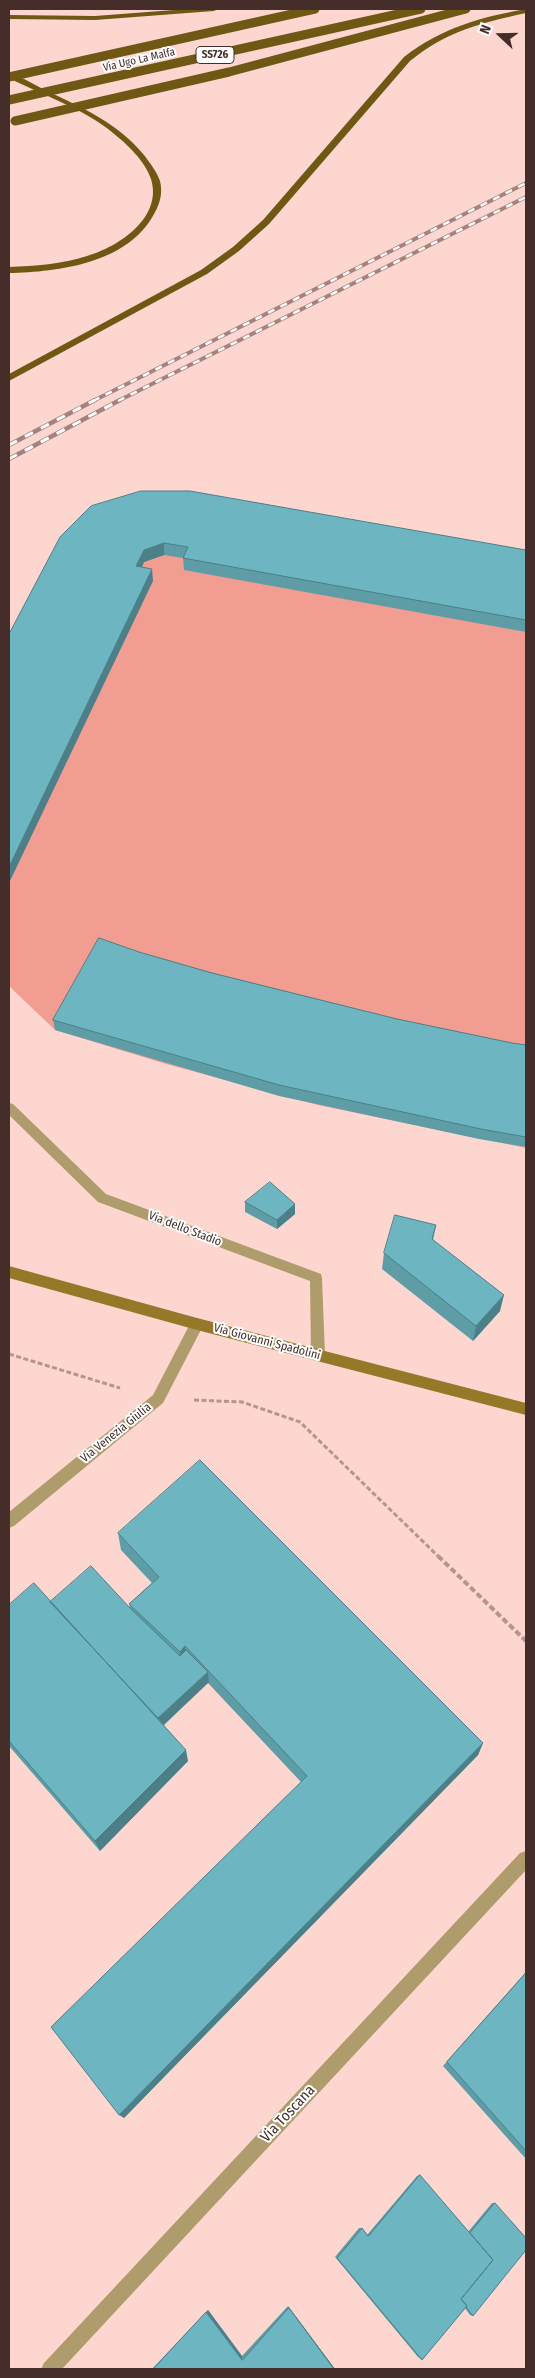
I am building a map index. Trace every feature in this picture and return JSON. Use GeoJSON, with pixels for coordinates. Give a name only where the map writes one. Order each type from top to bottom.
{"type":"FeatureCollection","features":[{"type":"Feature","properties":{"kind":"highway"},"geometry":{"type":"LineString","coordinates":[[9,17],[95,18],[214,9]]}},
{"type":"Feature","properties":{"kind":"highway","name":"Via Ugo La Malfa"},"geometry":{"type":"LineString","coordinates":[[9,76],[315,9]]}},
{"type":"Feature","properties":{"kind":"highway","name":"Via Ugo La Malfa"},"geometry":{"type":"LineString","coordinates":[[9,100],[421,9]]}},
{"type":"Feature","properties":{"kind":"highway"},"geometry":{"type":"LineString","coordinates":[[12,122],[229,72],[466,9]]}},
{"type":"Feature","properties":{"kind":"highway"},"geometry":{"type":"LineString","coordinates":[[9,378],[204,272],[236,249],[266,222],[407,59],[426,42],[451,29],[526,11]]}},
{"type":"Feature","properties":{"kind":"highway"},"geometry":{"type":"LineString","coordinates":[[9,76],[104,122],[130,144],[147,164],[155,177],[158,194],[152,213],[144,227],[111,250],[59,266],[9,270]]}},
{"type":"Feature","properties":{"kind":"main road","name":"Via Giovanni Spadolini"},"geometry":{"type":"LineString","coordinates":[[9,1272],[197,1324],[526,1409]]}},
{"type":"Feature","properties":{"kind":"street","name":"Via dello Stadio"},"geometry":{"type":"LineString","coordinates":[[9,1108],[102,1198],[316,1278],[318,1355]]}},
{"type":"Feature","properties":{"kind":"street","name":"Via Venezia Giulia"},"geometry":{"type":"LineString","coordinates":[[9,1521],[158,1399],[197,1324]]}},
{"type":"Feature","properties":{"kind":"street","name":"Via Toscana"},"geometry":{"type":"LineString","coordinates":[[50,2369],[526,1859]]}},
{"type":"Feature","properties":{"kind":"path"},"geometry":{"type":"LineString","coordinates":[[9,1354],[158,1399],[242,1402],[300,1422],[526,1641]]}},
{"type":"Feature","properties":{"kind":"shaded area"},"geometry":{"type":"Polygon","coordinates":[[[61,549],[526,562],[526,1148],[318,1105],[166,1064],[55,1030],[9,986],[9,649],[61,549]]]}},
{"type":"Feature","properties":{"kind":"building"},"geometry":{"type":"Polygon","coordinates":[[[141,491],[190,491],[526,550],[526,620],[183,558],[188,547],[164,543],[144,550],[136,566],[152,569],[9,867],[9,634],[60,537],[91,506],[141,491]]]}},
{"type":"Feature","properties":{"kind":"building"},"geometry":{"type":"Polygon","coordinates":[[[99,938],[139,952],[212,973],[397,1019],[526,1045],[526,1137],[279,1085],[53,1020],[99,938]]]}},
{"type":"Feature","properties":{"kind":"building"},"geometry":{"type":"Polygon","coordinates":[[[270,1182],[295,1204],[277,1220],[245,1202],[270,1182]]]}},
{"type":"Feature","properties":{"kind":"building"},"geometry":{"type":"Polygon","coordinates":[[[395,1215],[436,1225],[432,1239],[504,1295],[476,1326],[384,1253],[395,1215]]]}},
{"type":"Feature","properties":{"kind":"building"},"geometry":{"type":"Polygon","coordinates":[[[200,1460],[483,1743],[119,2115],[51,2027],[307,1776],[185,1646],[180,1652],[129,1604],[159,1577],[118,1533],[200,1460]]]}},
{"type":"Feature","properties":{"kind":"building"},"geometry":{"type":"Polygon","coordinates":[[[91,1566],[130,1608],[180,1656],[186,1650],[208,1672],[158,1718],[50,1602],[91,1566]]]}},
{"type":"Feature","properties":{"kind":"building"},"geometry":{"type":"Polygon","coordinates":[[[34,1583],[186,1750],[95,1841],[9,1741],[9,1605],[34,1583]]]}},
{"type":"Feature","properties":{"kind":"building"},"geometry":{"type":"Polygon","coordinates":[[[526,1973],[526,2151],[447,2062],[526,1973]]]}},
{"type":"Feature","properties":{"kind":"building"},"geometry":{"type":"Polygon","coordinates":[[[420,2175],[493,2260],[461,2299],[467,2306],[422,2360],[337,2258],[362,2228],[368,2236],[420,2175]]]}},
{"type":"Feature","properties":{"kind":"building"},"geometry":{"type":"Polygon","coordinates":[[[495,2203],[526,2238],[526,2250],[473,2316],[461,2299],[493,2260],[470,2233],[495,2203]]]}},
{"type":"Feature","properties":{"kind":"building"},"geometry":{"type":"Polygon","coordinates":[[[289,2308],[334,2369],[153,2369],[206,2312],[242,2360],[289,2308]]]}},
{"type":"Feature","properties":{"kind":"railway"},"geometry":{"type":"LineString","coordinates":[[93,401],[526,183]]}},
{"type":"Feature","properties":{"kind":"railway"},"geometry":{"type":"LineString","coordinates":[[120,400],[526,197]]}},
{"type":"Feature","properties":{"kind":"railway"},"geometry":{"type":"LineString","coordinates":[[9,445],[95,400]]}},
{"type":"Feature","properties":{"kind":"railway"},"geometry":{"type":"LineString","coordinates":[[9,459],[120,400]]}}]}
